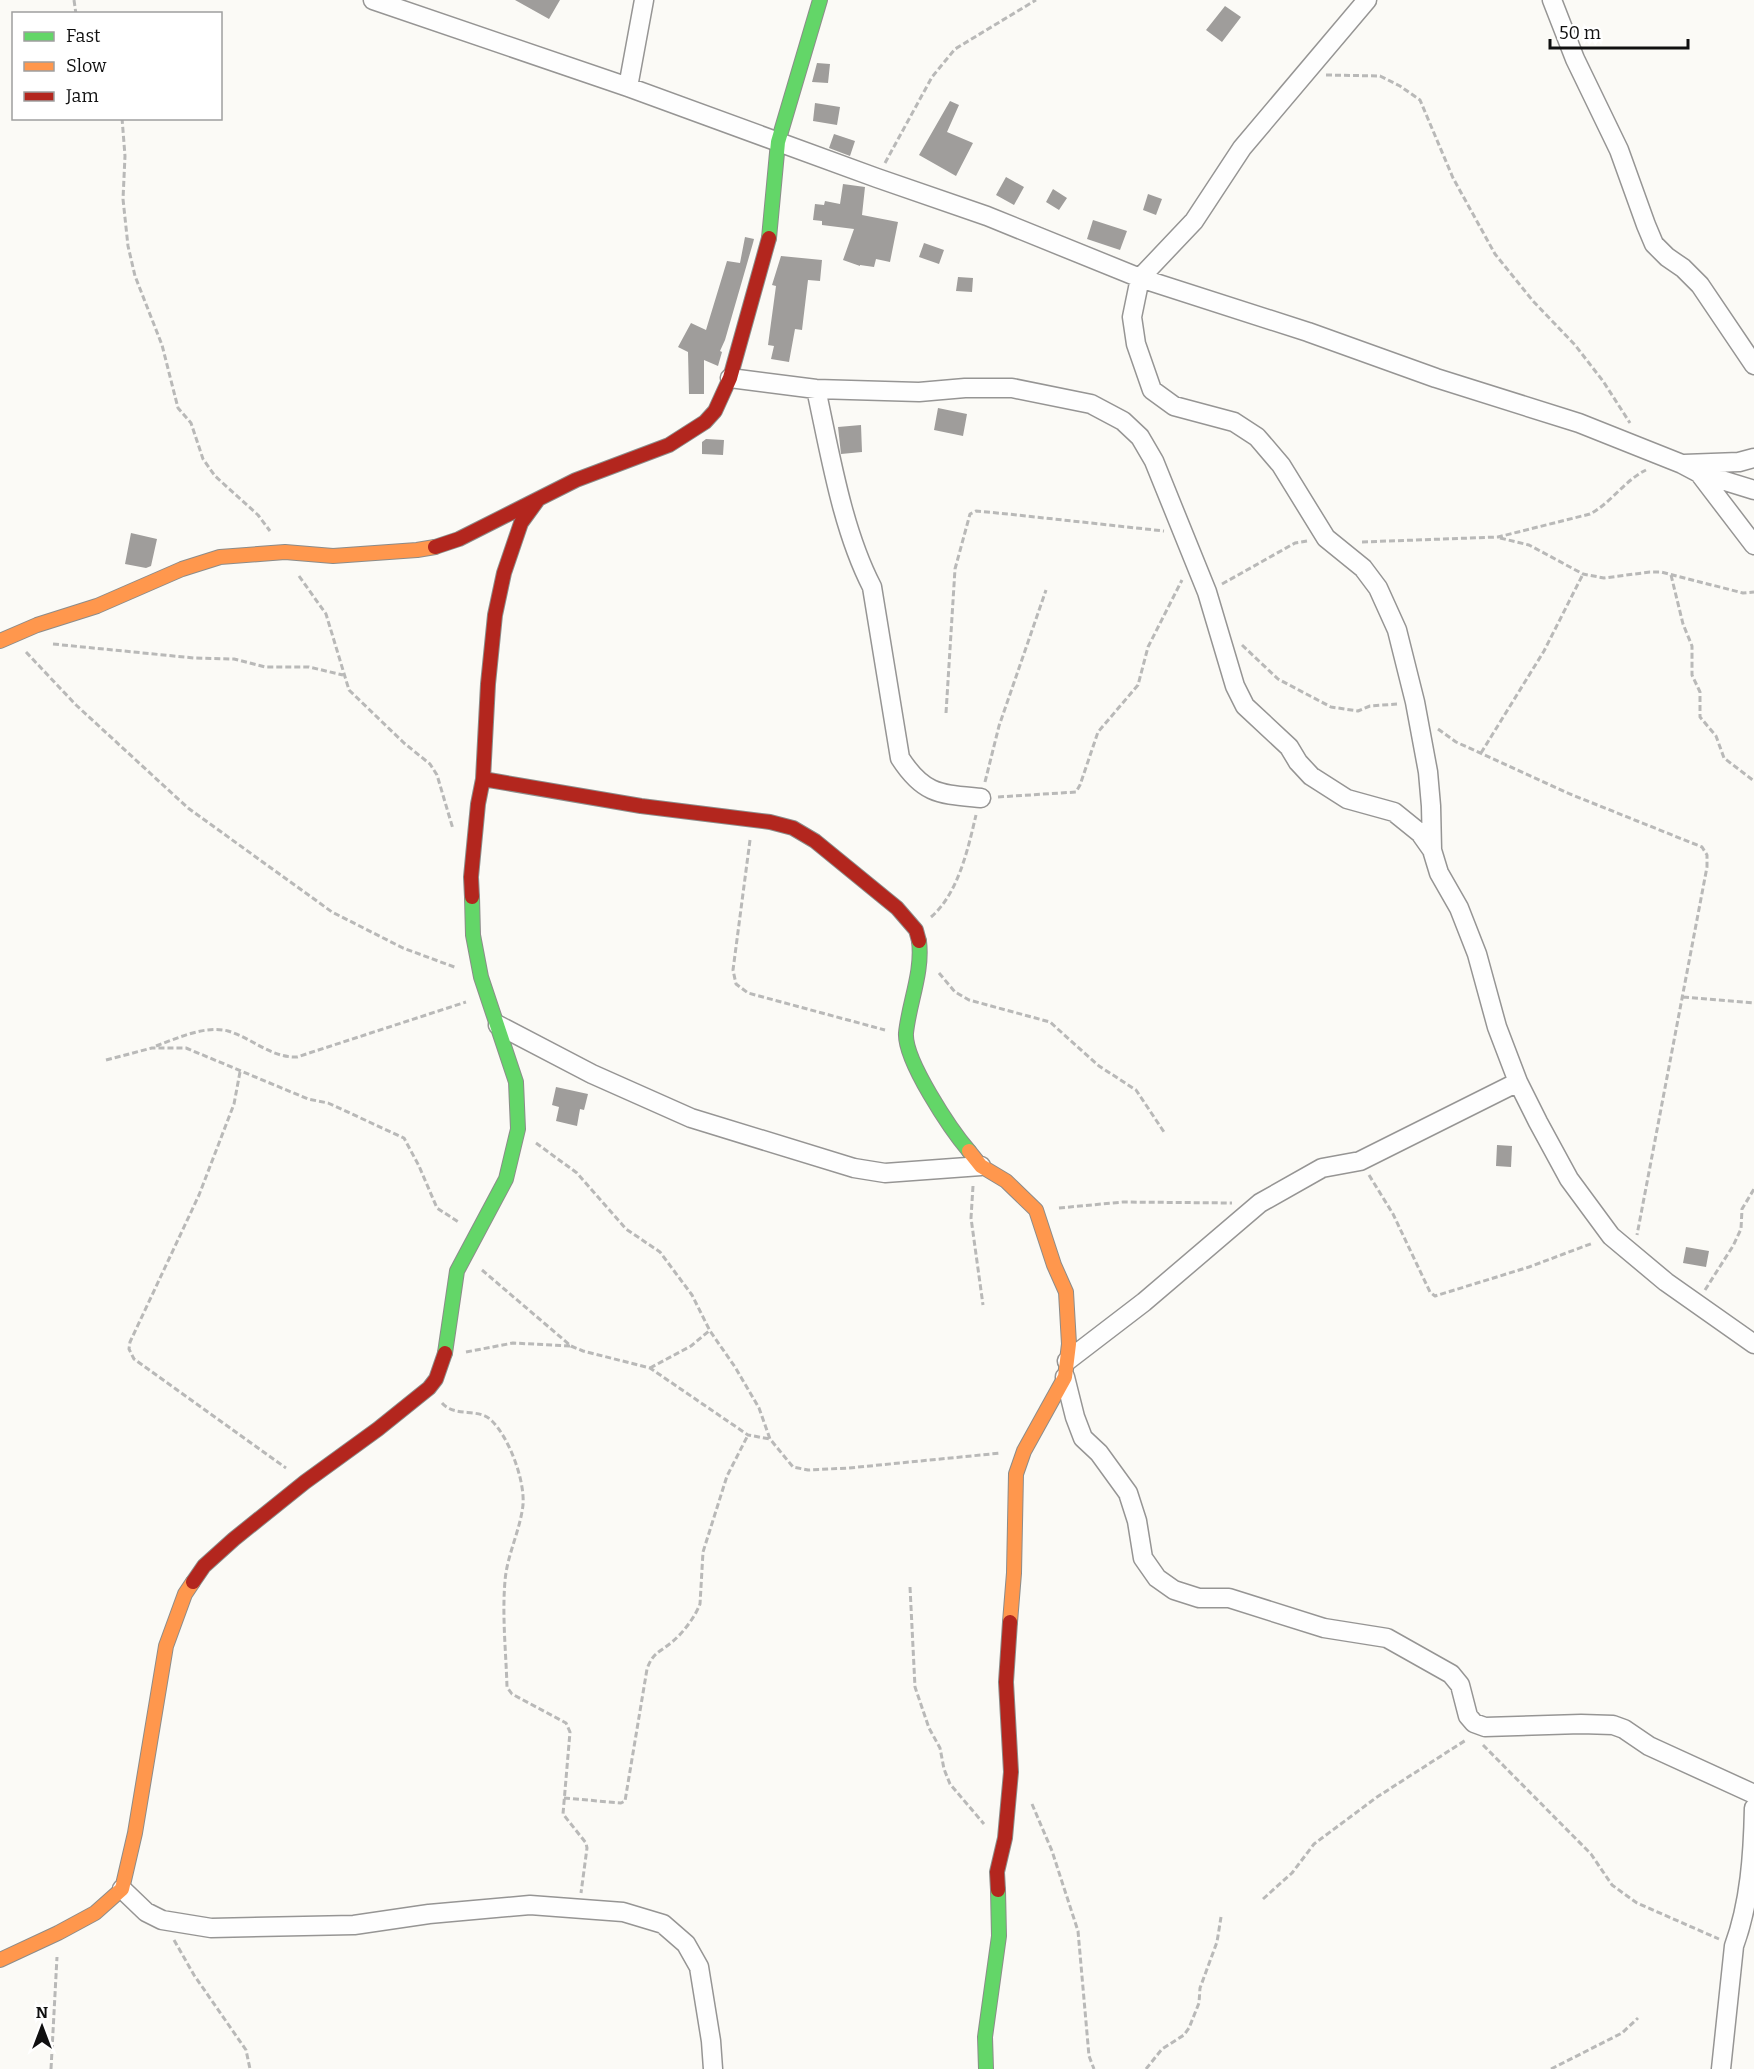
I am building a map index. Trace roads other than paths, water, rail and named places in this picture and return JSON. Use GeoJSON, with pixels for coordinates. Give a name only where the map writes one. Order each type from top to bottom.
{"type":"FeatureCollection","features":[{"type":"Feature","properties":{"kind":"street"},"geometry":{"type":"LineString","coordinates":[[373,0],[628,87],[987,216],[1140,278],[1308,332],[1436,378],[1579,423],[1699,473],[1754,490]]}},
{"type":"Feature","properties":{"kind":"street"},"geometry":{"type":"LineString","coordinates":[[628,87],[644,0]]}},
{"type":"Feature","properties":{"kind":"street"},"geometry":{"type":"LineString","coordinates":[[0,640],[98,606],[207,560],[220,557],[281,553],[333,556],[425,549],[459,539],[576,480],[669,445],[696,428],[715,411],[730,378],[768,246],[778,142],[820,0]]}},
{"type":"Feature","properties":{"kind":"street"},"geometry":{"type":"LineString","coordinates":[[1367,0],[1302,74],[1242,148],[1194,221],[1140,278],[1132,317],[1132,330],[1152,390],[1174,406],[1234,422],[1257,437],[1281,465],[1330,541],[1364,568],[1378,588],[1397,630],[1416,707],[1428,772],[1432,850],[1439,873],[1459,908],[1470,936],[1497,1027],[1518,1082],[1569,1179],[1611,1236],[1665,1282],[1754,1344]]}},
{"type":"Feature","properties":{"kind":"street"},"geometry":{"type":"LineString","coordinates":[[1552,0],[1575,59],[1619,150],[1654,244],[1700,285],[1754,365]]}},
{"type":"Feature","properties":{"kind":"street"},"geometry":{"type":"LineString","coordinates":[[730,378],[816,389],[919,392],[965,388],[1011,388],[1091,404],[1123,421],[1140,437],[1154,461],[1207,592],[1235,686],[1245,706],[1289,747],[1298,762],[1311,776],[1347,799],[1394,812],[1420,833],[1432,850]]}},
{"type":"Feature","properties":{"kind":"street"},"geometry":{"type":"LineString","coordinates":[[816,389],[829,452],[849,527],[860,564],[872,587],[900,758],[912,776],[939,794],[981,798]]}},
{"type":"Feature","properties":{"kind":"street"},"geometry":{"type":"LineString","coordinates":[[1677,462],[1739,462],[1754,458]]}},
{"type":"Feature","properties":{"kind":"street"},"geometry":{"type":"LineString","coordinates":[[1699,473],[1754,545]]}},
{"type":"Feature","properties":{"kind":"street"},"geometry":{"type":"LineString","coordinates":[[0,1960],[95,1913],[122,1889],[135,1833],[166,1646],[185,1594],[204,1566],[304,1482],[378,1429],[429,1388],[436,1379],[444,1356],[457,1271],[506,1179],[518,1130],[516,1082],[481,977],[473,935],[471,877],[478,804],[483,779],[488,684],[495,615],[504,573],[521,523],[537,501]]}},
{"type":"Feature","properties":{"kind":"street"},"geometry":{"type":"LineString","coordinates":[[483,779],[641,806],[770,822],[794,828],[814,841],[897,908],[916,930],[920,944],[915,994],[906,1035],[912,1058],[924,1084],[977,1166],[1006,1181],[1036,1210],[1054,1265],[1066,1292],[1069,1344],[1066,1369],[1075,1417],[1083,1438],[1099,1453],[1128,1493],[1137,1521],[1143,1558],[1157,1578],[1174,1590],[1199,1598],[1229,1598],[1324,1628],[1387,1638],[1451,1674],[1460,1685],[1468,1716],[1479,1731],[1581,1724],[1613,1725],[1624,1729],[1649,1746],[1754,1794]]}},
{"type":"Feature","properties":{"kind":"street"},"geometry":{"type":"LineString","coordinates":[[498,1025],[592,1074],[691,1118],[854,1168],[885,1173],[977,1166]]}},
{"type":"Feature","properties":{"kind":"street"},"geometry":{"type":"LineString","coordinates":[[986,2069],[985,2037],[999,1936],[997,1872],[1005,1838],[1011,1772],[1006,1682],[1014,1573],[1016,1474],[1024,1451],[1066,1369],[1260,1203],[1322,1168],[1360,1161],[1518,1082]]}},
{"type":"Feature","properties":{"kind":"street"},"geometry":{"type":"LineString","coordinates":[[1721,2069],[1734,1946],[1741,1929],[1753,1859],[1754,1808]]}},
{"type":"Feature","properties":{"kind":"street"},"geometry":{"type":"LineString","coordinates":[[122,1889],[147,1912],[162,1920],[211,1928],[354,1925],[429,1914],[530,1905],[622,1912],[663,1924],[686,1944],[699,1967],[711,2041],[713,2069]]}}]}
